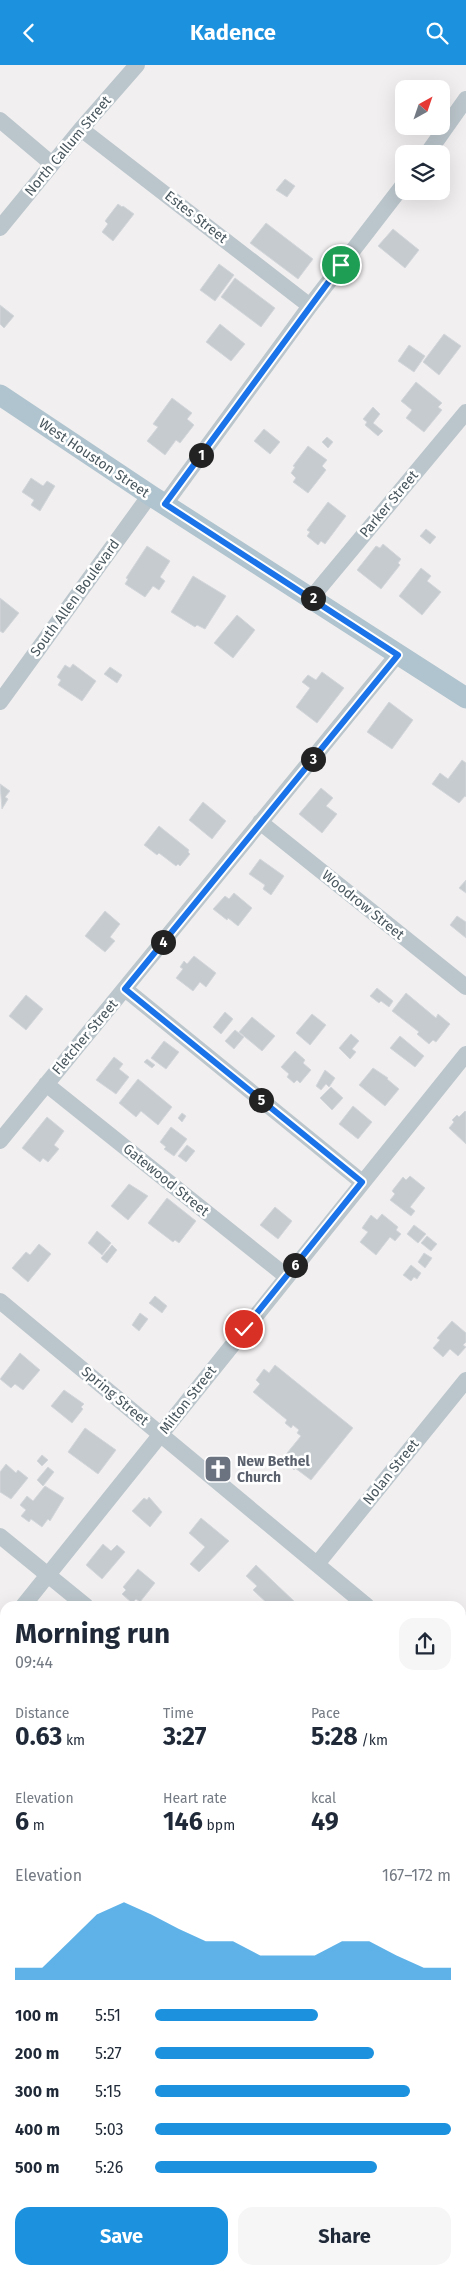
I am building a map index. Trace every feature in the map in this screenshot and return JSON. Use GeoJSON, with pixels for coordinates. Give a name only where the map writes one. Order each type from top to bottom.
{"type":"FeatureCollection","features":[{"type":"Feature","properties":{"kind":"main road","name":"West Houston Street"},"geometry":{"type":"LineString","coordinates":[[0,395],[157,499],[312,597],[466,698]]}},
{"type":"Feature","properties":{"kind":"street","name":"North Callum Street"},"geometry":{"type":"LineString","coordinates":[[0,228],[81,129],[137,65]]}},
{"type":"Feature","properties":{"kind":"street"},"geometry":{"type":"LineString","coordinates":[[434,145],[462,106]]}},
{"type":"Feature","properties":{"kind":"street"},"geometry":{"type":"LineString","coordinates":[[0,120],[52,164]]}},
{"type":"Feature","properties":{"kind":"street","name":"Estes Street"},"geometry":{"type":"LineString","coordinates":[[81,129],[310,306]]}},
{"type":"Feature","properties":{"kind":"street","name":"South Allen Boulevard"},"geometry":{"type":"LineString","coordinates":[[0,702],[395,195]]}},
{"type":"Feature","properties":{"kind":"street","name":"Parker Street"},"geometry":{"type":"LineString","coordinates":[[312,597],[466,411]]}},
{"type":"Feature","properties":{"kind":"street","name":"Fletcher Street"},"geometry":{"type":"LineString","coordinates":[[0,1141],[398,655]]}},
{"type":"Feature","properties":{"kind":"street","name":"Woodrow Street"},"geometry":{"type":"LineString","coordinates":[[260,822],[466,987]]}},
{"type":"Feature","properties":{"kind":"street"},"geometry":{"type":"LineString","coordinates":[[125,989],[362,1182]]}},
{"type":"Feature","properties":{"kind":"street","name":"Milton Street"},"geometry":{"type":"LineString","coordinates":[[27,1601],[466,1054]]}},
{"type":"Feature","properties":{"kind":"street","name":"Gatewood Street"},"geometry":{"type":"LineString","coordinates":[[46,1084],[286,1276]]}},
{"type":"Feature","properties":{"kind":"street","name":"Spring Street"},"geometry":{"type":"LineString","coordinates":[[0,1301],[361,1601]]}},
{"type":"Feature","properties":{"kind":"street","name":"Nolan Street"},"geometry":{"type":"LineString","coordinates":[[317,1564],[466,1380]]}},
{"type":"Feature","properties":{"kind":"street"},"geometry":{"type":"LineString","coordinates":[[0,1536],[80,1601]]}},
{"type":"Feature","properties":{"kind":"building"},"geometry":{"type":"Polygon","coordinates":[[[285,179],[295,186],[287,197],[276,190],[285,179]]]}},
{"type":"Feature","properties":{"kind":"building"},"geometry":{"type":"Polygon","coordinates":[[[118,204],[134,214],[113,241],[102,232],[108,224],[105,221],[118,204]]]}},
{"type":"Feature","properties":{"kind":"building"},"geometry":{"type":"Polygon","coordinates":[[[266,223],[313,259],[298,279],[250,243],[266,223]]]}},
{"type":"Feature","properties":{"kind":"building"},"geometry":{"type":"Polygon","coordinates":[[[393,229],[419,250],[405,268],[378,246],[393,229]]]}},
{"type":"Feature","properties":{"kind":"building"},"geometry":{"type":"Polygon","coordinates":[[[219,264],[234,275],[215,301],[200,290],[219,264]]]}},
{"type":"Feature","properties":{"kind":"building"},"geometry":{"type":"Polygon","coordinates":[[[235,278],[275,308],[261,327],[221,297],[235,278]]]}},
{"type":"Feature","properties":{"kind":"building"},"geometry":{"type":"Polygon","coordinates":[[[0,305],[14,316],[4,328],[0,324],[0,305]]]}},
{"type":"Feature","properties":{"kind":"building"},"geometry":{"type":"Polygon","coordinates":[[[220,324],[245,344],[231,361],[206,342],[220,324]]]}},
{"type":"Feature","properties":{"kind":"building"},"geometry":{"type":"Polygon","coordinates":[[[444,334],[461,346],[439,375],[423,362],[444,334]]]}},
{"type":"Feature","properties":{"kind":"building"},"geometry":{"type":"Polygon","coordinates":[[[409,345],[425,356],[414,372],[398,361],[409,345]]]}},
{"type":"Feature","properties":{"kind":"building"},"geometry":{"type":"Polygon","coordinates":[[[416,382],[442,403],[438,407],[442,410],[424,432],[406,418],[412,410],[401,401],[416,382]]]}},
{"type":"Feature","properties":{"kind":"building"},"geometry":{"type":"Polygon","coordinates":[[[172,398],[192,413],[187,419],[194,425],[180,443],[176,440],[165,455],[147,441],[158,427],[153,424],[172,398]]]}},
{"type":"Feature","properties":{"kind":"building"},"geometry":{"type":"Polygon","coordinates":[[[373,407],[380,414],[373,423],[383,431],[378,436],[365,425],[367,422],[363,419],[373,407]]]}},
{"type":"Feature","properties":{"kind":"building"},"geometry":{"type":"Polygon","coordinates":[[[264,429],[280,442],[270,454],[254,441],[264,429]]]}},
{"type":"Feature","properties":{"kind":"building"},"geometry":{"type":"Polygon","coordinates":[[[327,437],[333,442],[328,448],[322,442],[327,437]]]}},
{"type":"Feature","properties":{"kind":"building"},"geometry":{"type":"Polygon","coordinates":[[[308,446],[327,460],[322,466],[326,470],[308,493],[293,482],[296,478],[291,473],[295,467],[293,466],[308,446]]]}},
{"type":"Feature","properties":{"kind":"building"},"geometry":{"type":"Polygon","coordinates":[[[31,478],[43,486],[47,481],[55,486],[40,511],[31,505],[34,500],[22,492],[31,478]]]}},
{"type":"Feature","properties":{"kind":"building"},"geometry":{"type":"Polygon","coordinates":[[[328,502],[346,516],[325,544],[321,541],[318,545],[307,536],[310,532],[307,530],[328,502]]]}},
{"type":"Feature","properties":{"kind":"building"},"geometry":{"type":"Polygon","coordinates":[[[426,529],[436,537],[430,544],[420,536],[426,529]]]}},
{"type":"Feature","properties":{"kind":"building"},"geometry":{"type":"Polygon","coordinates":[[[383,544],[401,559],[398,563],[400,565],[381,589],[357,570],[376,546],[380,548],[383,544]]]}},
{"type":"Feature","properties":{"kind":"building"},"geometry":{"type":"Polygon","coordinates":[[[147,546],[170,561],[160,577],[165,581],[159,590],[153,586],[145,597],[125,584],[128,579],[126,578],[147,546]]]}},
{"type":"Feature","properties":{"kind":"building"},"geometry":{"type":"Polygon","coordinates":[[[421,568],[431,576],[427,581],[441,592],[422,615],[399,596],[421,568]]]}},
{"type":"Feature","properties":{"kind":"building"},"geometry":{"type":"Polygon","coordinates":[[[193,576],[226,596],[205,629],[197,625],[195,627],[171,612],[193,576]]]}},
{"type":"Feature","properties":{"kind":"building"},"geometry":{"type":"Polygon","coordinates":[[[0,598],[19,613],[3,633],[0,631],[0,598]]]}},
{"type":"Feature","properties":{"kind":"building"},"geometry":{"type":"Polygon","coordinates":[[[237,615],[255,630],[233,658],[214,643],[237,615]]]}},
{"type":"Feature","properties":{"kind":"building"},"geometry":{"type":"Polygon","coordinates":[[[73,664],[96,681],[82,701],[58,685],[61,680],[57,677],[65,665],[70,668],[73,664]]]}},
{"type":"Feature","properties":{"kind":"building"},"geometry":{"type":"Polygon","coordinates":[[[110,667],[122,675],[117,683],[104,674],[110,667]]]}},
{"type":"Feature","properties":{"kind":"building"},"geometry":{"type":"Polygon","coordinates":[[[322,672],[344,688],[317,723],[296,707],[310,688],[302,682],[308,675],[316,680],[322,672]]]}},
{"type":"Feature","properties":{"kind":"building"},"geometry":{"type":"Polygon","coordinates":[[[389,702],[413,720],[392,749],[367,732],[389,702]]]}},
{"type":"Feature","properties":{"kind":"building"},"geometry":{"type":"Polygon","coordinates":[[[462,760],[466,763],[466,797],[459,803],[432,784],[440,773],[448,779],[462,760]]]}},
{"type":"Feature","properties":{"kind":"building"},"geometry":{"type":"Polygon","coordinates":[[[0,784],[10,791],[5,797],[8,799],[2,809],[0,784]]]}},
{"type":"Feature","properties":{"kind":"building"},"geometry":{"type":"Polygon","coordinates":[[[321,788],[333,798],[326,806],[337,814],[322,833],[299,814],[321,788]]]}},
{"type":"Feature","properties":{"kind":"building"},"geometry":{"type":"Polygon","coordinates":[[[203,802],[226,821],[212,839],[189,820],[203,802]]]}},
{"type":"Feature","properties":{"kind":"building"},"geometry":{"type":"Polygon","coordinates":[[[159,826],[189,850],[190,854],[180,866],[178,864],[176,866],[159,853],[157,855],[144,845],[159,826]]]}},
{"type":"Feature","properties":{"kind":"building"},"geometry":{"type":"Polygon","coordinates":[[[260,859],[284,876],[271,895],[263,889],[265,885],[249,874],[260,859]]]}},
{"type":"Feature","properties":{"kind":"building"},"geometry":{"type":"Polygon","coordinates":[[[466,880],[466,893],[459,888],[466,880]]]}},
{"type":"Feature","properties":{"kind":"building"},"geometry":{"type":"Polygon","coordinates":[[[234,893],[252,908],[238,926],[213,909],[225,896],[229,899],[234,893]]]}},
{"type":"Feature","properties":{"kind":"building"},"geometry":{"type":"Polygon","coordinates":[[[105,911],[120,924],[110,937],[115,941],[105,952],[85,936],[105,911]]]}},
{"type":"Feature","properties":{"kind":"building"},"geometry":{"type":"Polygon","coordinates":[[[457,916],[466,922],[466,938],[450,925],[457,916]]]}},
{"type":"Feature","properties":{"kind":"building"},"geometry":{"type":"Polygon","coordinates":[[[194,956],[216,973],[206,987],[200,982],[193,991],[176,978],[183,969],[180,967],[184,961],[187,964],[194,956]]]}},
{"type":"Feature","properties":{"kind":"building"},"geometry":{"type":"Polygon","coordinates":[[[377,988],[393,1001],[389,1007],[381,1001],[379,1003],[370,996],[377,988]]]}},
{"type":"Feature","properties":{"kind":"building"},"geometry":{"type":"Polygon","coordinates":[[[406,993],[436,1018],[438,1014],[450,1024],[436,1042],[433,1040],[429,1044],[417,1034],[419,1032],[392,1011],[406,993]]]}},
{"type":"Feature","properties":{"kind":"building"},"geometry":{"type":"Polygon","coordinates":[[[26,995],[43,1009],[26,1030],[9,1016],[26,995]]]}},
{"type":"Feature","properties":{"kind":"building"},"geometry":{"type":"Polygon","coordinates":[[[225,1012],[233,1019],[221,1034],[213,1027],[225,1012]]]}},
{"type":"Feature","properties":{"kind":"building"},"geometry":{"type":"Polygon","coordinates":[[[312,1014],[326,1025],[310,1045],[296,1033],[312,1014]]]}},
{"type":"Feature","properties":{"kind":"building"},"geometry":{"type":"Polygon","coordinates":[[[252,1017],[275,1036],[262,1051],[239,1032],[252,1017]]]}},
{"type":"Feature","properties":{"kind":"building"},"geometry":{"type":"Polygon","coordinates":[[[235,1030],[244,1037],[234,1049],[225,1041],[235,1030]]]}},
{"type":"Feature","properties":{"kind":"building"},"geometry":{"type":"Polygon","coordinates":[[[351,1034],[359,1041],[352,1049],[356,1052],[350,1059],[339,1048],[351,1034]]]}},
{"type":"Feature","properties":{"kind":"building"},"geometry":{"type":"Polygon","coordinates":[[[400,1036],[424,1056],[415,1067],[390,1048],[400,1036]]]}},
{"type":"Feature","properties":{"kind":"building"},"geometry":{"type":"Polygon","coordinates":[[[164,1041],[179,1052],[166,1069],[151,1058],[164,1041]]]}},
{"type":"Feature","properties":{"kind":"building"},"geometry":{"type":"Polygon","coordinates":[[[295,1051],[305,1060],[303,1063],[311,1070],[300,1083],[297,1080],[294,1083],[287,1077],[289,1074],[281,1067],[295,1051]]]}},
{"type":"Feature","properties":{"kind":"building"},"geometry":{"type":"Polygon","coordinates":[[[114,1057],[123,1064],[119,1069],[129,1077],[116,1094],[96,1080],[114,1057]]]}},
{"type":"Feature","properties":{"kind":"building"},"geometry":{"type":"Polygon","coordinates":[[[147,1059],[155,1065],[152,1068],[144,1062],[147,1059]]]}},
{"type":"Feature","properties":{"kind":"building"},"geometry":{"type":"Polygon","coordinates":[[[373,1068],[388,1078],[399,1089],[385,1106],[359,1085],[373,1068]]]}},
{"type":"Feature","properties":{"kind":"building"},"geometry":{"type":"Polygon","coordinates":[[[325,1070],[335,1078],[329,1087],[326,1084],[321,1090],[316,1086],[325,1070]]]}},
{"type":"Feature","properties":{"kind":"building"},"geometry":{"type":"Polygon","coordinates":[[[138,1079],[172,1107],[158,1125],[141,1111],[136,1117],[119,1103],[138,1079]]]}},
{"type":"Feature","properties":{"kind":"building"},"geometry":{"type":"Polygon","coordinates":[[[331,1087],[343,1098],[332,1110],[320,1098],[331,1087]]]}},
{"type":"Feature","properties":{"kind":"building"},"geometry":{"type":"Polygon","coordinates":[[[353,1106],[372,1122],[358,1139],[339,1124],[353,1106]]]}},
{"type":"Feature","properties":{"kind":"building"},"geometry":{"type":"Polygon","coordinates":[[[465,1111],[466,1144],[449,1128],[454,1122],[452,1120],[457,1115],[459,1117],[465,1111]]]}},
{"type":"Feature","properties":{"kind":"building"},"geometry":{"type":"Polygon","coordinates":[[[182,1113],[186,1116],[182,1122],[178,1118],[182,1113]]]}},
{"type":"Feature","properties":{"kind":"building"},"geometry":{"type":"Polygon","coordinates":[[[47,1117],[64,1131],[54,1145],[59,1149],[48,1162],[43,1158],[40,1162],[22,1148],[47,1117]]]}},
{"type":"Feature","properties":{"kind":"building"},"geometry":{"type":"Polygon","coordinates":[[[171,1127],[187,1139],[174,1156],[164,1149],[166,1147],[160,1142],[171,1127]]]}},
{"type":"Feature","properties":{"kind":"building"},"geometry":{"type":"Polygon","coordinates":[[[187,1145],[195,1151],[186,1162],[178,1156],[187,1145]]]}},
{"type":"Feature","properties":{"kind":"building"},"geometry":{"type":"Polygon","coordinates":[[[410,1176],[425,1188],[410,1207],[415,1211],[411,1216],[390,1200],[395,1194],[392,1191],[403,1177],[406,1180],[410,1176]]]}},
{"type":"Feature","properties":{"kind":"building"},"geometry":{"type":"Polygon","coordinates":[[[129,1184],[148,1196],[128,1220],[111,1206],[129,1184]]]}},
{"type":"Feature","properties":{"kind":"building"},"geometry":{"type":"Polygon","coordinates":[[[167,1198],[196,1221],[179,1243],[175,1240],[173,1242],[148,1223],[167,1198]]]}},
{"type":"Feature","properties":{"kind":"building"},"geometry":{"type":"Polygon","coordinates":[[[275,1207],[292,1221],[278,1239],[260,1225],[275,1207]]]}},
{"type":"Feature","properties":{"kind":"building"},"geometry":{"type":"Polygon","coordinates":[[[382,1214],[398,1227],[396,1230],[401,1234],[395,1241],[390,1237],[376,1255],[360,1242],[368,1232],[362,1228],[371,1215],[377,1220],[382,1214]]]}},
{"type":"Feature","properties":{"kind":"building"},"geometry":{"type":"Polygon","coordinates":[[[414,1225],[426,1234],[418,1243],[407,1234],[414,1225]]]}},
{"type":"Feature","properties":{"kind":"building"},"geometry":{"type":"Polygon","coordinates":[[[97,1231],[111,1243],[102,1255],[88,1243],[97,1231]]]}},
{"type":"Feature","properties":{"kind":"building"},"geometry":{"type":"Polygon","coordinates":[[[427,1236],[437,1244],[431,1251],[421,1243],[427,1236]]]}},
{"type":"Feature","properties":{"kind":"building"},"geometry":{"type":"Polygon","coordinates":[[[39,1244],[51,1254],[28,1282],[12,1268],[26,1252],[30,1255],[39,1244]]]}},
{"type":"Feature","properties":{"kind":"building"},"geometry":{"type":"Polygon","coordinates":[[[112,1245],[117,1250],[107,1263],[101,1258],[112,1245]]]}},
{"type":"Feature","properties":{"kind":"building"},"geometry":{"type":"Polygon","coordinates":[[[424,1253],[432,1258],[425,1268],[418,1262],[424,1253]]]}},
{"type":"Feature","properties":{"kind":"building"},"geometry":{"type":"Polygon","coordinates":[[[411,1265],[421,1273],[417,1279],[414,1277],[411,1281],[403,1275],[411,1265]]]}},
{"type":"Feature","properties":{"kind":"building"},"geometry":{"type":"Polygon","coordinates":[[[155,1296],[167,1306],[162,1313],[149,1303],[155,1296]]]}},
{"type":"Feature","properties":{"kind":"building"},"geometry":{"type":"Polygon","coordinates":[[[140,1313],[148,1319],[139,1331],[132,1325],[140,1313]]]}},
{"type":"Feature","properties":{"kind":"building"},"geometry":{"type":"Polygon","coordinates":[[[452,1321],[466,1333],[466,1342],[463,1345],[466,1347],[458,1356],[450,1349],[443,1357],[433,1348],[440,1340],[437,1338],[452,1321]]]}},
{"type":"Feature","properties":{"kind":"building"},"geometry":{"type":"Polygon","coordinates":[[[20,1353],[40,1370],[23,1390],[15,1384],[11,1388],[0,1379],[20,1353]]]}},
{"type":"Feature","properties":{"kind":"building"},"geometry":{"type":"Polygon","coordinates":[[[275,1365],[353,1428],[311,1480],[295,1468],[294,1470],[283,1458],[301,1436],[297,1433],[299,1430],[293,1425],[291,1428],[285,1423],[287,1420],[253,1392],[260,1384],[256,1380],[264,1369],[269,1373],[275,1365]]]}},
{"type":"Feature","properties":{"kind":"building"},"geometry":{"type":"Polygon","coordinates":[[[64,1390],[84,1404],[81,1407],[83,1409],[72,1423],[51,1406],[64,1390]]]}},
{"type":"Feature","properties":{"kind":"building"},"geometry":{"type":"Polygon","coordinates":[[[85,1428],[116,1450],[98,1474],[68,1452],[85,1428]]]}},
{"type":"Feature","properties":{"kind":"building"},"geometry":{"type":"Polygon","coordinates":[[[42,1455],[48,1460],[42,1466],[37,1461],[42,1455]]]}},
{"type":"Feature","properties":{"kind":"building"},"geometry":{"type":"Polygon","coordinates":[[[6,1464],[16,1473],[18,1470],[28,1478],[11,1499],[0,1492],[0,1472],[6,1464]]]}},
{"type":"Feature","properties":{"kind":"building"},"geometry":{"type":"Polygon","coordinates":[[[48,1467],[54,1472],[43,1486],[37,1480],[48,1467]]]}},
{"type":"Feature","properties":{"kind":"building"},"geometry":{"type":"Polygon","coordinates":[[[45,1486],[64,1498],[50,1521],[48,1519],[42,1527],[31,1519],[29,1522],[21,1516],[26,1510],[20,1505],[27,1496],[33,1501],[45,1486]]]}},
{"type":"Feature","properties":{"kind":"building"},"geometry":{"type":"Polygon","coordinates":[[[149,1497],[162,1512],[150,1527],[132,1511],[144,1498],[147,1500],[149,1497]]]}},
{"type":"Feature","properties":{"kind":"building"},"geometry":{"type":"Polygon","coordinates":[[[201,1518],[229,1541],[199,1572],[190,1564],[205,1547],[189,1533],[201,1518]]]}},
{"type":"Feature","properties":{"kind":"building"},"geometry":{"type":"Polygon","coordinates":[[[103,1544],[111,1551],[117,1545],[125,1552],[102,1579],[86,1565],[103,1544]]]}},
{"type":"Feature","properties":{"kind":"building"},"geometry":{"type":"Polygon","coordinates":[[[256,1565],[294,1601],[265,1601],[253,1590],[257,1586],[246,1576],[256,1565]]]}},
{"type":"Feature","properties":{"kind":"building"},"geometry":{"type":"Polygon","coordinates":[[[138,1569],[155,1583],[141,1601],[136,1599],[130,1601],[122,1594],[126,1590],[123,1587],[138,1569]]]}},
{"type":"Feature","properties":{"kind":"place","name":"New Bethel Church"},"geometry":{"type":"Point","coordinates":[218,1469]}},
{"type":"Feature","properties":{"kind":"route"},"geometry":{"type":"LineString","coordinates":[[244,1329],[362,1182],[125,989],[398,655],[312,597],[165,504],[341,265]]}}]}
